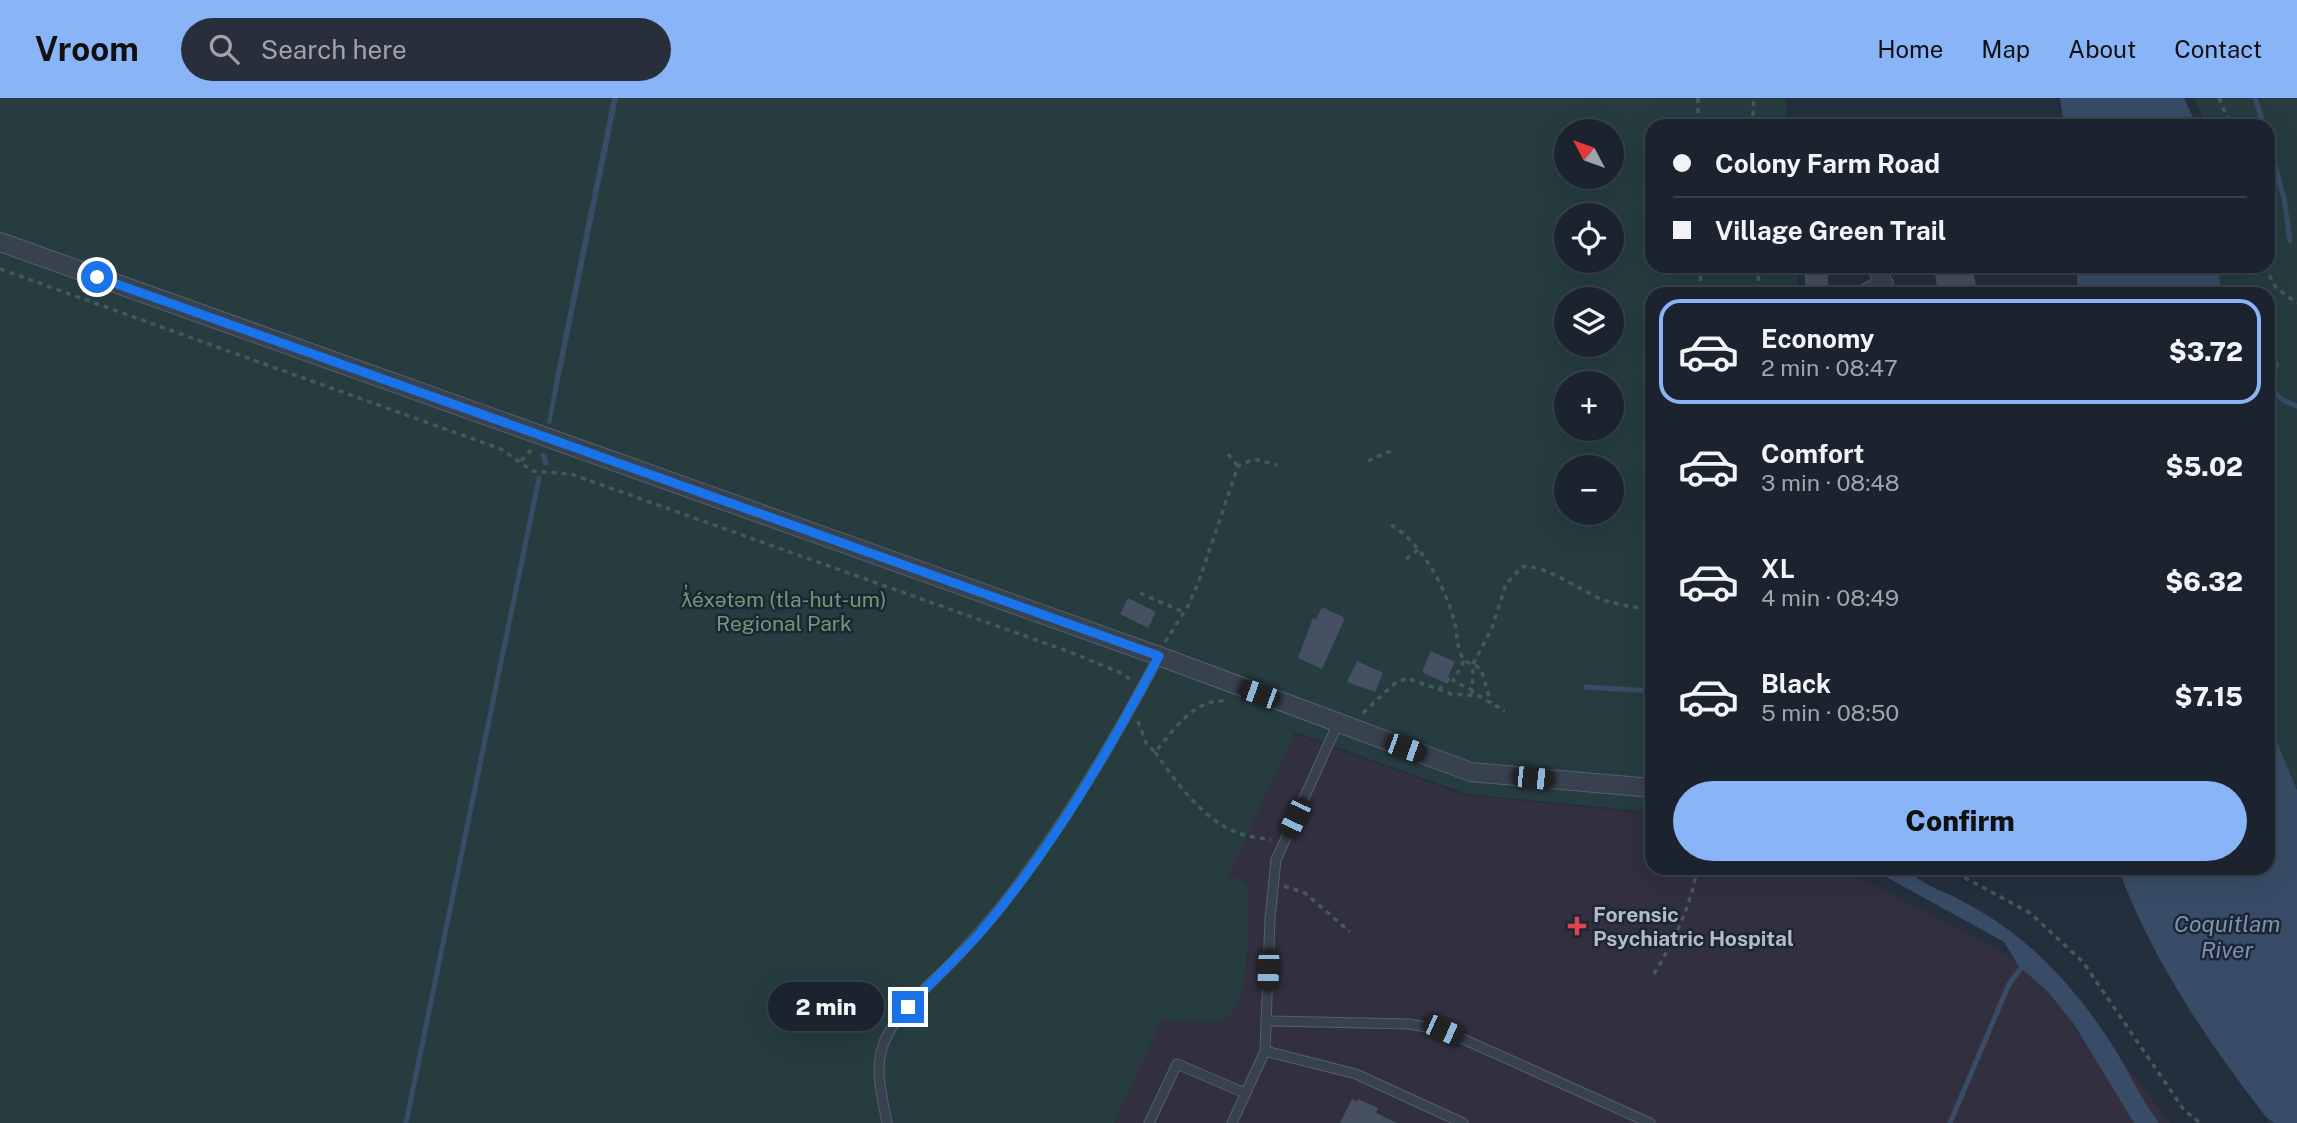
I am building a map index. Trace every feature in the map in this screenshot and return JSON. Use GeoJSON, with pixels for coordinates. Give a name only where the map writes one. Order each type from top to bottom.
{"type":"FeatureCollection","features":[{"type":"Feature","properties":{"kind":"street"},"geometry":{"type":"LineString","coordinates":[[0,242],[1159,656],[1471,772],[1645,787]]}},
{"type":"Feature","properties":{"kind":"lane"},"geometry":{"type":"LineString","coordinates":[[887,1123],[878,1073],[881,1052],[890,1031],[908,1007],[978,935],[1079,798],[1132,709],[1159,656]]}},
{"type":"Feature","properties":{"kind":"lane"},"geometry":{"type":"LineString","coordinates":[[1232,1123],[1265,1051],[1276,860],[1338,723]]}},
{"type":"Feature","properties":{"kind":"lane"},"geometry":{"type":"LineString","coordinates":[[1266,1021],[1409,1024],[1443,1030],[1650,1123]]}},
{"type":"Feature","properties":{"kind":"lane"},"geometry":{"type":"LineString","coordinates":[[1265,1051],[1346,1070],[1463,1123]]}},
{"type":"Feature","properties":{"kind":"lane"},"geometry":{"type":"LineString","coordinates":[[1150,1123],[1177,1064],[1245,1093]]}},
{"type":"Feature","properties":{"kind":"path"},"geometry":{"type":"LineString","coordinates":[[1698,98],[1698,119]]}},
{"type":"Feature","properties":{"kind":"path"},"geometry":{"type":"LineString","coordinates":[[1752,119],[1754,98]]}},
{"type":"Feature","properties":{"kind":"path"},"geometry":{"type":"LineString","coordinates":[[2219,98],[2228,119]]}},
{"type":"Feature","properties":{"kind":"path"},"geometry":{"type":"LineString","coordinates":[[0,269],[501,449],[532,471],[571,474],[1070,652],[1119,672],[1142,688]]}},
{"type":"Feature","properties":{"kind":"path"},"geometry":{"type":"LineString","coordinates":[[2268,273],[2276,288],[2297,303]]}},
{"type":"Feature","properties":{"kind":"path"},"geometry":{"type":"LineString","coordinates":[[1368,461],[1395,449]]}},
{"type":"Feature","properties":{"kind":"path"},"geometry":{"type":"LineString","coordinates":[[1228,454],[1238,466]]}},
{"type":"Feature","properties":{"kind":"path"},"geometry":{"type":"LineString","coordinates":[[1159,656],[1171,629],[1199,582],[1238,466],[1254,459],[1276,465]]}},
{"type":"Feature","properties":{"kind":"path"},"geometry":{"type":"LineString","coordinates":[[1391,526],[1419,549],[1431,566],[1452,614],[1464,661],[1453,681]]}},
{"type":"Feature","properties":{"kind":"path"},"geometry":{"type":"LineString","coordinates":[[1406,559],[1419,549]]}},
{"type":"Feature","properties":{"kind":"path"},"geometry":{"type":"LineString","coordinates":[[1472,692],[1473,664],[1487,637],[1509,578],[1527,566],[1538,568],[1603,600],[1645,608]]}},
{"type":"Feature","properties":{"kind":"path"},"geometry":{"type":"LineString","coordinates":[[1140,593],[1183,612]]}},
{"type":"Feature","properties":{"kind":"path"},"geometry":{"type":"LineString","coordinates":[[1492,608],[1498,610]]}},
{"type":"Feature","properties":{"kind":"path"},"geometry":{"type":"LineString","coordinates":[[1487,637],[1493,641]]}},
{"type":"Feature","properties":{"kind":"path"},"geometry":{"type":"LineString","coordinates":[[1464,661],[1479,666],[1491,703]]}},
{"type":"Feature","properties":{"kind":"path"},"geometry":{"type":"LineString","coordinates":[[1358,721],[1387,691],[1407,678],[1458,695],[1472,692]]}},
{"type":"Feature","properties":{"kind":"path"},"geometry":{"type":"LineString","coordinates":[[1439,690],[1450,679],[1505,711]]}},
{"type":"Feature","properties":{"kind":"path"},"geometry":{"type":"LineString","coordinates":[[1154,752],[1176,726],[1201,704],[1218,700],[1241,704]]}},
{"type":"Feature","properties":{"kind":"path"},"geometry":{"type":"LineString","coordinates":[[1132,709],[1136,711],[1146,743],[1174,780],[1222,825],[1240,834],[1283,843]]}},
{"type":"Feature","properties":{"kind":"path"},"geometry":{"type":"LineString","coordinates":[[1654,974],[1682,922],[1694,891],[1696,875]]}},
{"type":"Feature","properties":{"kind":"path"},"geometry":{"type":"LineString","coordinates":[[1960,875],[2030,913],[2084,962],[2184,1110],[2200,1123]]}},
{"type":"Feature","properties":{"kind":"path"},"geometry":{"type":"LineString","coordinates":[[1273,885],[1299,889],[1350,932]]}},
{"type":"Feature","properties":{"kind":"shaded area","name":"Forensic Psychiatric Hospital"},"geometry":{"type":"Polygon","coordinates":[[[1292,733],[1464,795],[1645,813],[1645,875],[1854,875],[2064,984],[2170,1123],[1111,1123],[1292,733]]]}},
{"type":"Feature","properties":{"kind":"green space","name":"ƛ̓éxətəm (tla-hut-um) Regional Park"},"geometry":{"type":"Polygon","coordinates":[[[0,98],[1786,98],[1788,119],[1645,119],[1645,273],[1798,273],[1798,287],[1645,287],[1645,811],[1467,794],[1295,732],[1227,878],[1238,878],[1249,887],[1248,940],[1239,998],[1231,1013],[1221,1023],[1176,1022],[1163,1017],[1114,1123],[0,1123],[0,98]]]}},
{"type":"Feature","properties":{"kind":"green space"},"geometry":{"type":"Polygon","coordinates":[[[2194,98],[2297,98],[2297,790],[2275,737],[2275,287],[2220,287],[2219,273],[2275,273],[2275,119],[2203,119],[2194,98]]]}},
{"type":"Feature","properties":{"kind":"water"},"geometry":{"type":"Polygon","coordinates":[[[612,98],[618,98],[551,424],[547,423],[555,377],[612,98]]]}},
{"type":"Feature","properties":{"kind":"water"},"geometry":{"type":"Polygon","coordinates":[[[2060,98],[2184,98],[2194,119],[2063,119],[2060,98]]]}},
{"type":"Feature","properties":{"kind":"water"},"geometry":{"type":"Polygon","coordinates":[[[2077,273],[2219,273],[2220,287],[2077,287],[2077,273]]]}},
{"type":"Feature","properties":{"kind":"water","name":"Coquitlam River"},"geometry":{"type":"Polygon","coordinates":[[[2275,737],[2297,790],[2297,1123],[2274,1123],[2266,1117],[2182,998],[2131,901],[2121,875],[2275,875],[2275,737]]]}},
{"type":"Feature","properties":{"kind":"water"},"geometry":{"type":"Polygon","coordinates":[[[1883,875],[1911,875],[1991,918],[2035,952],[2092,1016],[2159,1123],[2134,1123],[2074,1024],[2048,992],[2019,966],[2004,942],[1883,875]]]}},
{"type":"Feature","properties":{"kind":"building"},"geometry":{"type":"Polygon","coordinates":[[[1804,273],[1828,273],[1829,287],[1806,287],[1804,273]]]}},
{"type":"Feature","properties":{"kind":"building"},"geometry":{"type":"Polygon","coordinates":[[[1935,273],[1973,273],[1976,287],[1937,287],[1935,273]]]}},
{"type":"Feature","properties":{"kind":"building"},"geometry":{"type":"Polygon","coordinates":[[[1128,598],[1156,612],[1148,628],[1120,614],[1128,598]]]}},
{"type":"Feature","properties":{"kind":"building"},"geometry":{"type":"Polygon","coordinates":[[[1322,607],[1345,618],[1322,669],[1298,658],[1313,618],[1316,620],[1322,607]]]}},
{"type":"Feature","properties":{"kind":"building"},"geometry":{"type":"Polygon","coordinates":[[[1431,651],[1455,662],[1445,683],[1422,672],[1431,651]]]}},
{"type":"Feature","properties":{"kind":"building"},"geometry":{"type":"Polygon","coordinates":[[[1357,661],[1383,673],[1375,692],[1347,682],[1357,661]]]}},
{"type":"Feature","properties":{"kind":"building"},"geometry":{"type":"Polygon","coordinates":[[[1352,1099],[1378,1108],[1376,1113],[1397,1123],[1340,1123],[1352,1099]]]}},
{"type":"Feature","properties":{"kind":"waterway"},"geometry":{"type":"LineString","coordinates":[[2255,98],[2262,119]]}},
{"type":"Feature","properties":{"kind":"waterway"},"geometry":{"type":"LineString","coordinates":[[2275,165],[2284,199],[2290,241]]}},
{"type":"Feature","properties":{"kind":"waterway"},"geometry":{"type":"LineString","coordinates":[[2275,362],[2275,369]]}},
{"type":"Feature","properties":{"kind":"waterway"},"geometry":{"type":"LineString","coordinates":[[2275,393],[2284,401],[2297,406]]}},
{"type":"Feature","properties":{"kind":"waterway"},"geometry":{"type":"LineString","coordinates":[[543,455],[546,463]]}},
{"type":"Feature","properties":{"kind":"waterway"},"geometry":{"type":"LineString","coordinates":[[406,1123],[539,478]]}},
{"type":"Feature","properties":{"kind":"waterway"},"geometry":{"type":"LineString","coordinates":[[1586,687],[1645,691]]}},
{"type":"Feature","properties":{"kind":"waterway"},"geometry":{"type":"LineString","coordinates":[[1950,1123],[2009,984],[2026,962]]}},
{"type":"Feature","properties":{"kind":"place","name":"Forensic Psychiatric Hospital"},"geometry":{"type":"Point","coordinates":[1577,926]}},
{"type":"Feature","properties":{"kind":"route"},"geometry":{"type":"LineString","coordinates":[[97,277],[1159,656],[1108,752],[1038,856],[978,935],[908,1007]]}}]}
